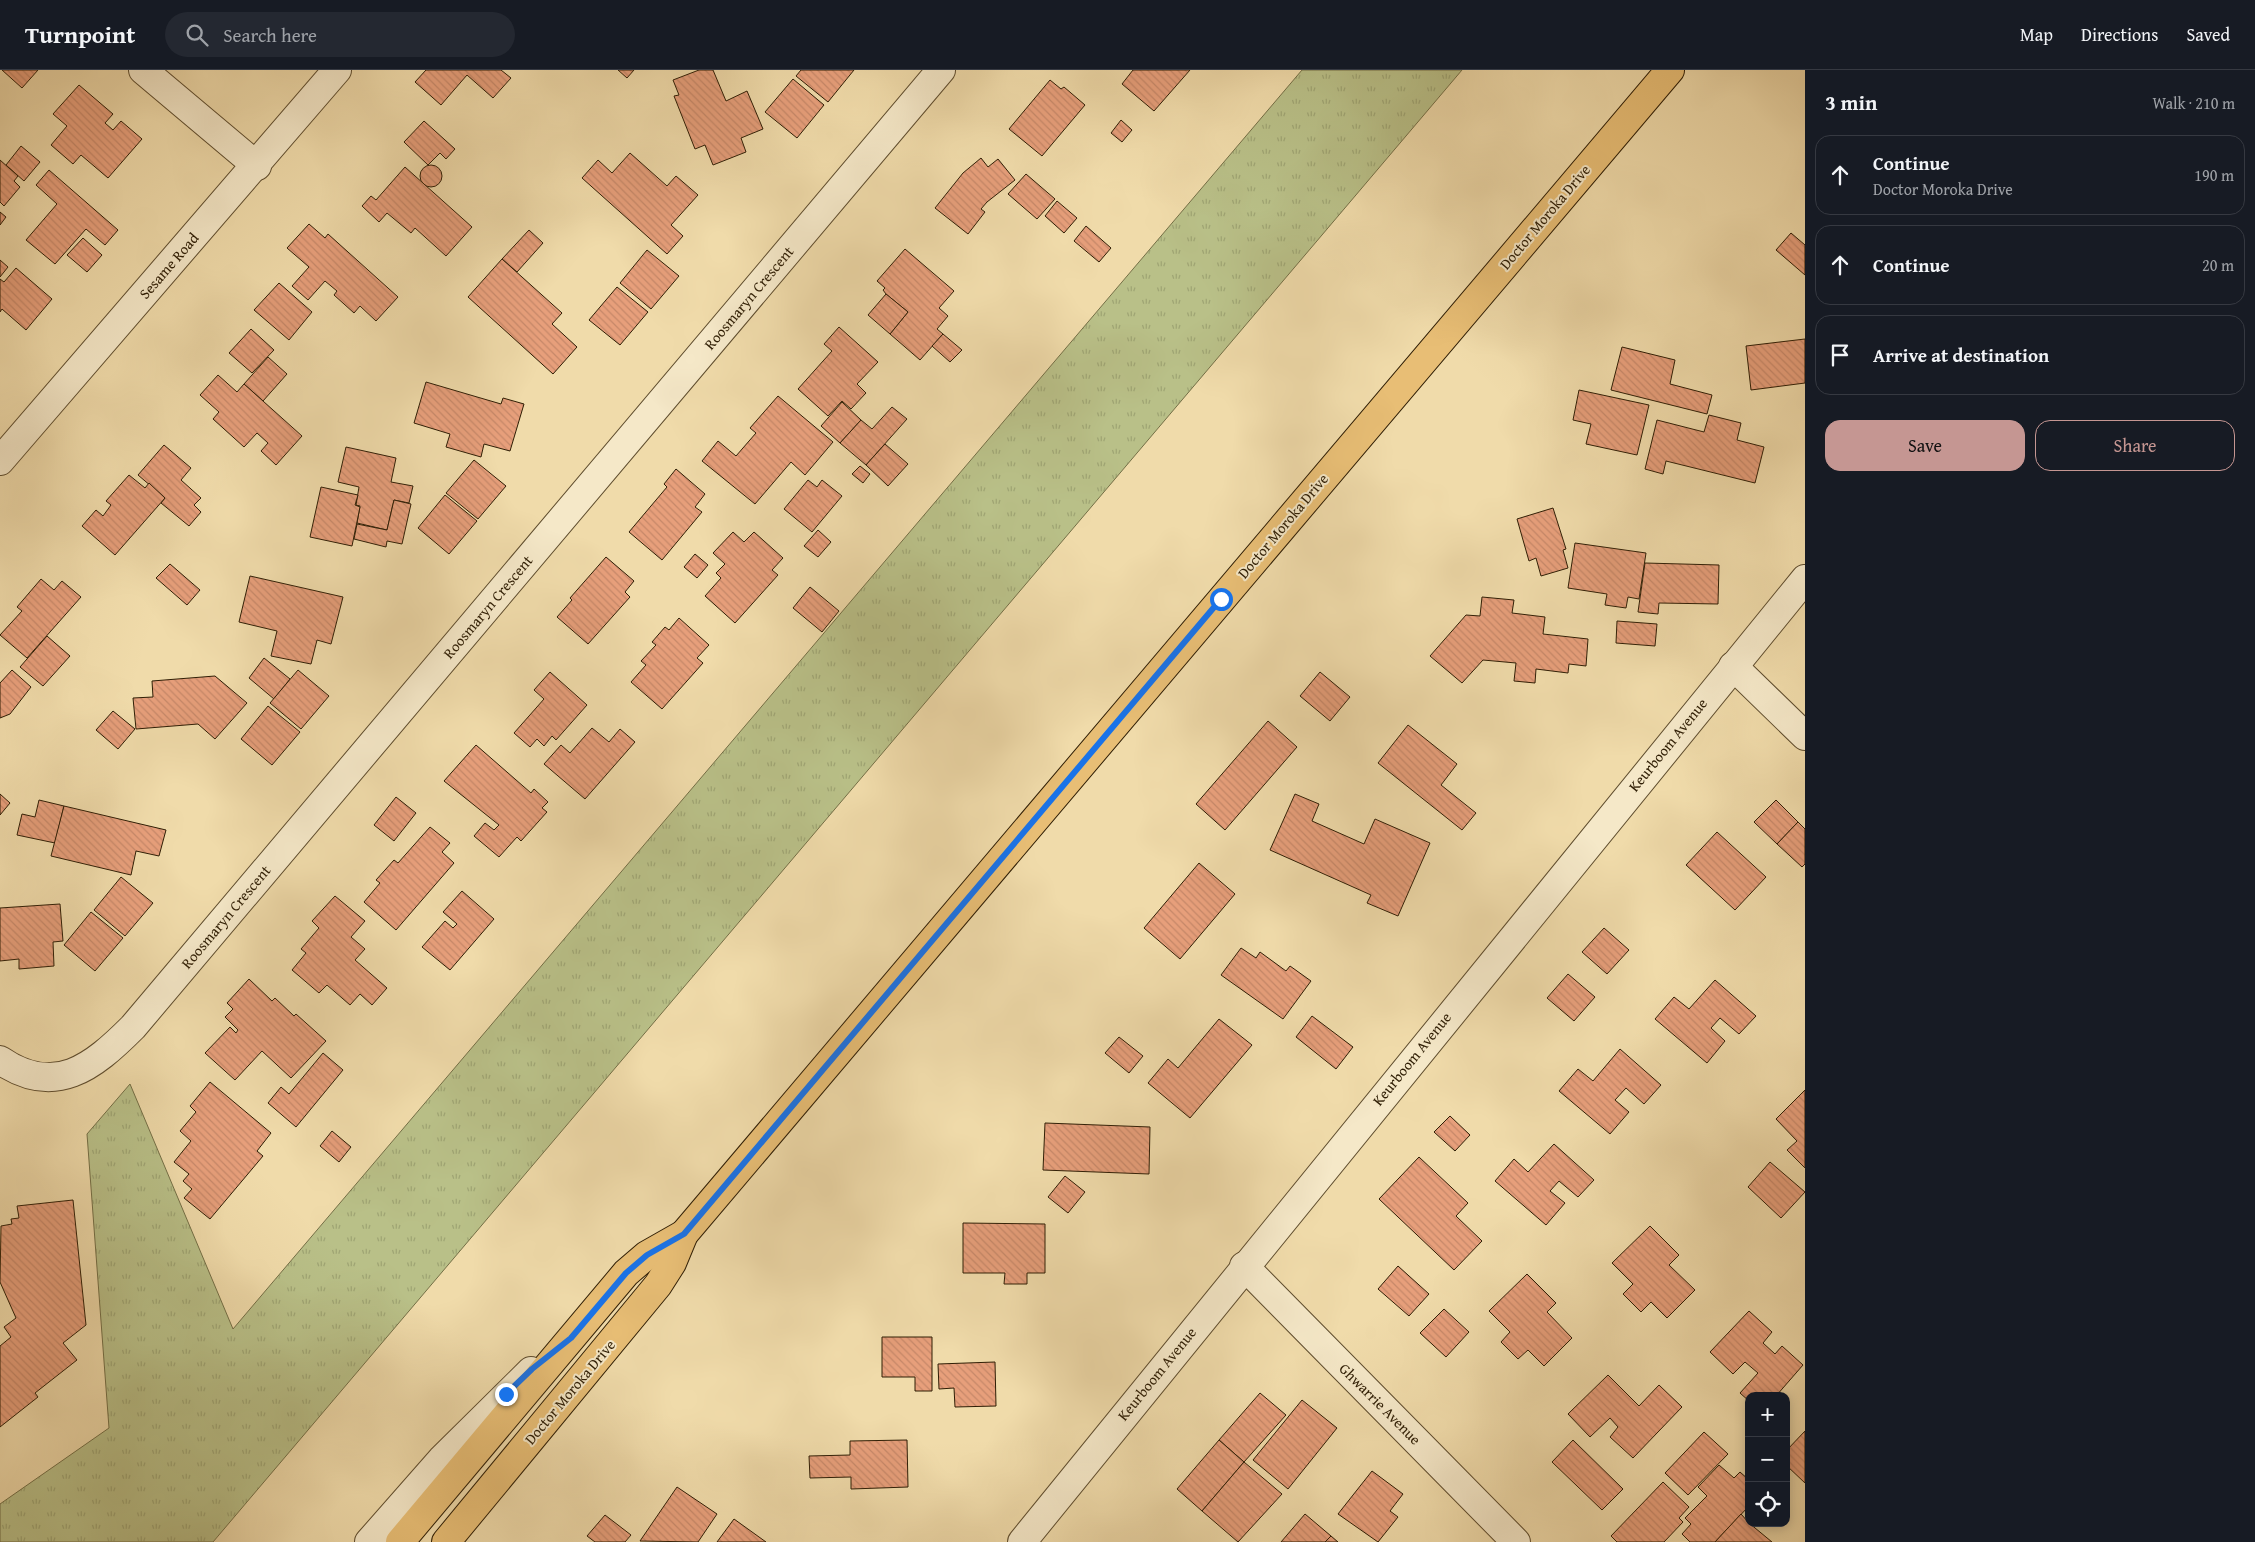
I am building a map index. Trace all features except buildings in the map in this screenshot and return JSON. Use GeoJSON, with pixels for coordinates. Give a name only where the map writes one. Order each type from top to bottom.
{"type":"FeatureCollection","features":[{"type":"Feature","properties":{"kind":"main road","name":"Doctor Moroka Drive"},"geometry":{"type":"LineString","coordinates":[[446,1542],[658,1285],[672,1263],[684,1234],[1670,70]]}},
{"type":"Feature","properties":{"kind":"main road","name":"Doctor Moroka Drive"},"geometry":{"type":"LineString","coordinates":[[400,1542],[626,1273],[647,1255],[684,1234]]}},
{"type":"Feature","properties":{"kind":"street"},"geometry":{"type":"LineString","coordinates":[[143,70],[257,166]]}},
{"type":"Feature","properties":{"kind":"street","name":"Sesame Road"},"geometry":{"type":"LineString","coordinates":[[4,448],[257,166],[337,70]]}},
{"type":"Feature","properties":{"kind":"street","name":"Roosmaryn Crescent"},"geometry":{"type":"LineString","coordinates":[[0,1060],[15,1070],[37,1078],[59,1077],[103,1056],[133,1027],[941,70]]}},
{"type":"Feature","properties":{"kind":"street","name":"Keurboom Avenue"},"geometry":{"type":"LineString","coordinates":[[1022,1542],[1244,1266],[1805,578]]}},
{"type":"Feature","properties":{"kind":"street"},"geometry":{"type":"LineString","coordinates":[[1733,666],[1805,736]]}},
{"type":"Feature","properties":{"kind":"street","name":"Ghwarrie Avenue"},"geometry":{"type":"LineString","coordinates":[[1244,1266],[1516,1542]]}},
{"type":"Feature","properties":{"kind":"street"},"geometry":{"type":"LineString","coordinates":[[369,1542],[475,1425],[532,1369],[571,1338]]}},
{"type":"Feature","properties":{"kind":"green space"},"geometry":{"type":"Polygon","coordinates":[[[1302,70],[1462,70],[213,1542],[0,1542],[0,1504],[109,1428],[87,1134],[130,1084],[233,1329],[1302,70]]]}},
{"type":"Feature","properties":{"kind":"route"},"geometry":{"type":"LineString","coordinates":[[506,1394],[532,1369],[571,1338],[626,1273],[647,1255],[684,1234],[1221,599]]}}]}
